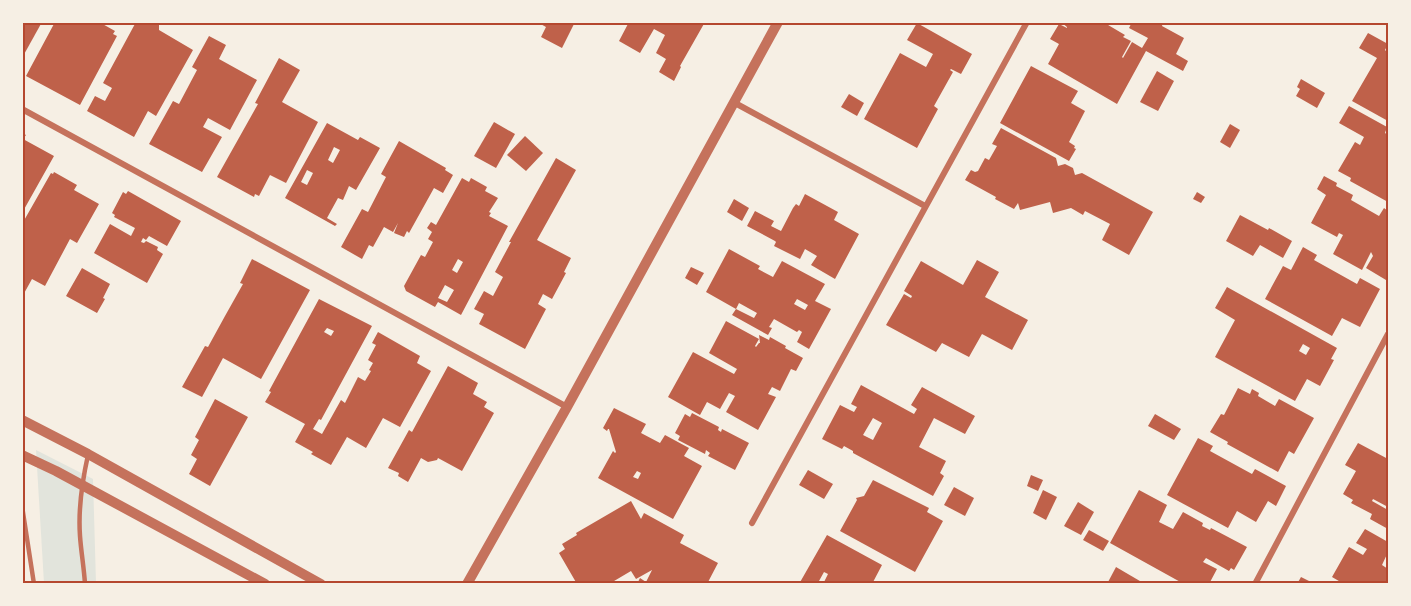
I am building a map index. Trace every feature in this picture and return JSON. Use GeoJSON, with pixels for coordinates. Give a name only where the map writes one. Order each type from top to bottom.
{"type":"FeatureCollection","features":[{"type":"Feature","properties":{"kind":"street"},"geometry":{"type":"LineString","coordinates":[[467,584],[778,22]]}},
{"type":"Feature","properties":{"kind":"street"},"geometry":{"type":"LineString","coordinates":[[752,523],[1027,22]]}},
{"type":"Feature","properties":{"kind":"street"},"geometry":{"type":"LineString","coordinates":[[735,103],[925,206]]}},
{"type":"Feature","properties":{"kind":"street"},"geometry":{"type":"LineString","coordinates":[[22,109],[567,407]]}},
{"type":"Feature","properties":{"kind":"street"},"geometry":{"type":"LineString","coordinates":[[1255,584],[1389,334]]}},
{"type":"Feature","properties":{"kind":"street"},"geometry":{"type":"LineString","coordinates":[[22,420],[88,454],[321,584]]}},
{"type":"Feature","properties":{"kind":"street"},"geometry":{"type":"LineString","coordinates":[[22,455],[56,471],[265,584]]}},
{"type":"Feature","properties":{"kind":"lane"},"geometry":{"type":"LineString","coordinates":[[85,584],[80,536],[81,485],[88,454]]}},
{"type":"Feature","properties":{"kind":"lane"},"geometry":{"type":"LineString","coordinates":[[22,506],[34,584]]}},
{"type":"Feature","properties":{"kind":"lane"},"geometry":{"type":"LineString","coordinates":[[22,544],[29,543]]}},
{"type":"Feature","properties":{"kind":"shaded area"},"geometry":{"type":"Polygon","coordinates":[[[36,450],[93,479],[96,583],[44,583],[36,450]]]}},
{"type":"Feature","properties":{"kind":"building"},"geometry":{"type":"Polygon","coordinates":[[[22,22],[42,22],[22,58],[22,22]]]}},
{"type":"Feature","properties":{"kind":"building"},"geometry":{"type":"Polygon","coordinates":[[[55,22],[99,22],[115,31],[113,34],[117,36],[80,105],[26,76],[55,22]]]}},
{"type":"Feature","properties":{"kind":"building"},"geometry":{"type":"Polygon","coordinates":[[[136,22],[159,22],[159,30],[193,50],[156,116],[148,111],[134,137],[87,111],[95,96],[105,101],[112,88],[103,83],[136,22]]]}},
{"type":"Feature","properties":{"kind":"building"},"geometry":{"type":"Polygon","coordinates":[[[537,22],[575,22],[562,48],[541,37],[546,27],[537,22]]]}},
{"type":"Feature","properties":{"kind":"building"},"geometry":{"type":"Polygon","coordinates":[[[629,22],[705,22],[674,81],[659,72],[666,59],[656,53],[665,35],[654,29],[640,53],[619,41],[629,22]]]}},
{"type":"Feature","properties":{"kind":"building"},"geometry":{"type":"Polygon","coordinates":[[[1061,22],[1103,22],[1131,41],[1123,58],[1132,42],[1142,48],[1148,38],[1129,28],[1132,22],[1163,22],[1162,26],[1184,38],[1176,54],[1188,61],[1183,71],[1146,51],[1117,104],[1048,64],[1059,44],[1050,39],[1059,24],[1067,28],[1061,22]]]}},
{"type":"Feature","properties":{"kind":"building"},"geometry":{"type":"Polygon","coordinates":[[[917,23],[972,54],[961,74],[950,70],[953,72],[934,106],[938,109],[917,148],[864,119],[900,53],[926,67],[933,54],[907,40],[917,23]]]}},
{"type":"Feature","properties":{"kind":"building"},"geometry":{"type":"Polygon","coordinates":[[[1368,33],[1388,44],[1385,50],[1388,53],[1388,121],[1352,101],[1377,58],[1359,48],[1368,33]]]}},
{"type":"Feature","properties":{"kind":"building"},"geometry":{"type":"Polygon","coordinates":[[[209,36],[226,45],[219,59],[257,80],[230,130],[208,118],[203,127],[222,137],[202,172],[149,144],[173,101],[179,104],[197,70],[192,67],[209,36]]]}},
{"type":"Feature","properties":{"kind":"building"},"geometry":{"type":"Polygon","coordinates":[[[279,58],[300,70],[282,102],[318,122],[286,183],[270,175],[259,196],[255,194],[254,197],[217,177],[258,104],[255,103],[279,58]]]}},
{"type":"Feature","properties":{"kind":"building"},"geometry":{"type":"Polygon","coordinates":[[[1031,66],[1078,91],[1071,103],[1085,111],[1069,142],[1076,149],[1069,161],[1000,123],[1031,66]]]}},
{"type":"Feature","properties":{"kind":"building"},"geometry":{"type":"Polygon","coordinates":[[[1157,71],[1174,81],[1158,111],[1140,102],[1157,71]]]}},
{"type":"Feature","properties":{"kind":"building"},"geometry":{"type":"Polygon","coordinates":[[[1301,79],[1325,93],[1317,108],[1296,96],[1300,89],[1297,87],[1301,79]]]}},
{"type":"Feature","properties":{"kind":"building"},"geometry":{"type":"Polygon","coordinates":[[[849,94],[864,103],[857,116],[841,107],[849,94]]]}},
{"type":"Feature","properties":{"kind":"building"},"geometry":{"type":"Polygon","coordinates":[[[1349,106],[1387,127],[1385,133],[1388,135],[1388,202],[1350,181],[1351,178],[1338,171],[1355,142],[1360,145],[1364,137],[1339,123],[1349,106]]]}},
{"type":"Feature","properties":{"kind":"building"},"geometry":{"type":"Polygon","coordinates":[[[494,122],[515,134],[496,168],[474,156],[494,122]]]}},
{"type":"Feature","properties":{"kind":"building"},"geometry":{"type":"Polygon","coordinates":[[[327,123],[358,140],[360,137],[380,148],[356,190],[349,186],[343,200],[338,198],[327,218],[337,224],[335,226],[285,198],[327,123]],[[334,147],[328,160],[333,163],[340,150],[334,147]],[[307,170],[301,182],[307,185],[313,173],[307,170]]]}},
{"type":"Feature","properties":{"kind":"building"},"geometry":{"type":"Polygon","coordinates":[[[1230,124],[1240,130],[1230,148],[1220,142],[1230,124]]]}},
{"type":"Feature","properties":{"kind":"building"},"geometry":{"type":"Polygon","coordinates":[[[1001,128],[1056,158],[1058,166],[1065,164],[1073,168],[1075,175],[1082,173],[1153,212],[1129,255],[1102,240],[1110,224],[1085,211],[1083,215],[1071,208],[1053,213],[1050,202],[1020,210],[1018,203],[1014,209],[965,180],[971,170],[978,171],[985,158],[989,160],[997,146],[992,144],[1001,128]]]}},
{"type":"Feature","properties":{"kind":"building"},"geometry":{"type":"Polygon","coordinates":[[[22,133],[26,135],[23,139],[54,156],[22,213],[22,133]]]}},
{"type":"Feature","properties":{"kind":"building"},"geometry":{"type":"Polygon","coordinates":[[[525,136],[543,153],[526,171],[507,155],[525,136]]]}},
{"type":"Feature","properties":{"kind":"building"},"geometry":{"type":"Polygon","coordinates":[[[399,141],[446,168],[445,170],[453,175],[443,193],[434,188],[409,233],[407,231],[404,237],[394,233],[398,223],[393,232],[384,227],[373,247],[369,245],[362,259],[341,247],[362,209],[368,212],[386,177],[381,174],[399,141]]]}},
{"type":"Feature","properties":{"kind":"building"},"geometry":{"type":"Polygon","coordinates":[[[556,158],[576,170],[537,240],[571,258],[552,299],[543,294],[538,304],[546,309],[525,349],[479,324],[484,314],[474,309],[484,291],[493,296],[503,277],[495,272],[511,242],[509,242],[556,158]]]}},
{"type":"Feature","properties":{"kind":"building"},"geometry":{"type":"Polygon","coordinates":[[[54,172],[77,185],[74,190],[99,204],[77,243],[70,239],[45,286],[32,279],[22,297],[22,224],[51,173],[54,172]]]}},
{"type":"Feature","properties":{"kind":"building"},"geometry":{"type":"Polygon","coordinates":[[[1324,176],[1353,195],[1351,200],[1379,216],[1384,208],[1388,211],[1388,275],[1386,280],[1366,268],[1373,256],[1371,252],[1362,270],[1333,254],[1343,235],[1339,233],[1337,237],[1311,223],[1326,195],[1317,189],[1324,176]]]}},
{"type":"Feature","properties":{"kind":"building"},"geometry":{"type":"Polygon","coordinates":[[[462,178],[469,182],[471,178],[487,187],[485,191],[498,198],[489,216],[508,226],[461,315],[438,302],[435,307],[406,291],[404,286],[421,255],[425,257],[433,242],[428,239],[432,232],[427,228],[431,222],[436,225],[462,178]],[[458,259],[452,270],[457,273],[463,262],[458,259]],[[445,285],[438,298],[447,302],[454,290],[445,285]]]}},
{"type":"Feature","properties":{"kind":"building"},"geometry":{"type":"Polygon","coordinates":[[[128,191],[181,221],[167,246],[149,236],[146,240],[143,238],[141,242],[146,241],[158,247],[157,250],[163,254],[147,283],[94,253],[110,224],[131,236],[135,228],[114,217],[112,213],[123,192],[126,194],[128,191]]]}},
{"type":"Feature","properties":{"kind":"building"},"geometry":{"type":"Polygon","coordinates":[[[1197,192],[1205,197],[1201,203],[1193,199],[1197,192]]]}},
{"type":"Feature","properties":{"kind":"building"},"geometry":{"type":"Polygon","coordinates":[[[805,194],[838,212],[834,220],[859,234],[835,279],[811,265],[817,256],[805,249],[800,259],[774,246],[775,241],[747,226],[755,211],[774,221],[771,226],[781,231],[793,208],[796,204],[799,206],[805,194]]]}},
{"type":"Feature","properties":{"kind":"building"},"geometry":{"type":"Polygon","coordinates":[[[734,199],[749,208],[742,221],[727,212],[734,199]]]}},
{"type":"Feature","properties":{"kind":"building"},"geometry":{"type":"Polygon","coordinates":[[[1240,215],[1292,241],[1283,258],[1260,245],[1253,256],[1226,241],[1240,215]]]}},
{"type":"Feature","properties":{"kind":"building"},"geometry":{"type":"Polygon","coordinates":[[[1303,247],[1317,255],[1314,260],[1357,284],[1360,278],[1380,289],[1360,327],[1342,318],[1332,336],[1265,299],[1283,266],[1291,270],[1303,247]]]}},
{"type":"Feature","properties":{"kind":"building"},"geometry":{"type":"Polygon","coordinates":[[[729,249],[760,266],[758,269],[773,277],[782,261],[825,284],[815,301],[831,309],[809,349],[797,342],[802,332],[799,330],[797,332],[774,319],[769,327],[772,328],[768,335],[732,315],[736,309],[706,292],[729,249]],[[797,299],[794,304],[805,310],[808,305],[797,299]],[[739,303],[736,309],[754,318],[757,313],[739,303]]]}},
{"type":"Feature","properties":{"kind":"building"},"geometry":{"type":"Polygon","coordinates":[[[252,259],[310,290],[261,379],[223,358],[202,397],[182,387],[205,346],[208,347],[243,284],[240,283],[252,259]]]}},
{"type":"Feature","properties":{"kind":"building"},"geometry":{"type":"Polygon","coordinates":[[[977,260],[999,272],[985,297],[1028,320],[1012,350],[982,334],[969,357],[942,343],[936,352],[886,325],[904,294],[911,298],[912,296],[904,291],[921,261],[963,285],[977,260]]]}},
{"type":"Feature","properties":{"kind":"building"},"geometry":{"type":"Polygon","coordinates":[[[691,267],[704,273],[697,285],[685,278],[691,267]]]}},
{"type":"Feature","properties":{"kind":"building"},"geometry":{"type":"Polygon","coordinates":[[[82,268],[110,284],[97,313],[66,296],[82,268]]]}},
{"type":"Feature","properties":{"kind":"building"},"geometry":{"type":"Polygon","coordinates":[[[1227,287],[1337,348],[1331,359],[1334,360],[1320,386],[1307,379],[1295,401],[1215,357],[1235,320],[1215,308],[1227,287]],[[1303,344],[1299,351],[1306,355],[1310,348],[1303,344]]]}},
{"type":"Feature","properties":{"kind":"building"},"geometry":{"type":"Polygon","coordinates":[[[319,299],[372,326],[321,420],[319,419],[313,429],[322,434],[341,400],[345,403],[358,377],[365,381],[371,371],[369,370],[373,363],[368,360],[376,345],[372,343],[378,332],[420,356],[417,363],[431,371],[400,427],[383,418],[366,448],[347,437],[331,465],[295,442],[305,424],[265,402],[271,392],[269,391],[319,299]],[[327,328],[324,332],[331,336],[334,331],[327,328]]]}},
{"type":"Feature","properties":{"kind":"building"},"geometry":{"type":"Polygon","coordinates":[[[726,321],[759,339],[756,347],[760,343],[759,335],[769,340],[770,337],[803,358],[796,371],[791,369],[780,391],[772,387],[768,394],[776,397],[758,430],[726,412],[735,396],[729,393],[720,409],[707,402],[700,415],[668,397],[693,352],[734,374],[737,369],[709,353],[726,321]]]}},
{"type":"Feature","properties":{"kind":"building"},"geometry":{"type":"Polygon","coordinates":[[[448,366],[478,383],[473,394],[487,402],[484,407],[494,413],[462,471],[438,458],[428,462],[421,458],[408,482],[398,476],[399,473],[388,468],[409,430],[412,432],[448,366]]]}},
{"type":"Feature","properties":{"kind":"building"},"geometry":{"type":"Polygon","coordinates":[[[861,385],[914,414],[917,409],[911,405],[922,387],[975,416],[965,434],[934,418],[919,447],[946,461],[940,473],[944,476],[933,496],[844,446],[842,449],[822,439],[840,405],[854,412],[857,407],[851,404],[861,385]],[[873,418],[863,435],[873,440],[882,423],[873,418]]]}},
{"type":"Feature","properties":{"kind":"building"},"geometry":{"type":"Polygon","coordinates":[[[1238,388],[1250,394],[1252,389],[1259,393],[1258,396],[1275,406],[1279,399],[1314,418],[1294,454],[1289,451],[1278,472],[1210,432],[1221,414],[1224,415],[1238,388]]]}},
{"type":"Feature","properties":{"kind":"building"},"geometry":{"type":"Polygon","coordinates":[[[215,399],[248,417],[210,486],[189,474],[197,459],[191,455],[199,440],[195,437],[215,399]]]}},
{"type":"Feature","properties":{"kind":"building"},"geometry":{"type":"Polygon","coordinates":[[[614,408],[646,424],[641,433],[660,443],[665,435],[689,448],[684,456],[702,466],[673,519],[598,478],[613,451],[616,452],[609,429],[607,431],[603,428],[614,408]],[[637,471],[633,477],[638,479],[641,473],[637,471]]]}},
{"type":"Feature","properties":{"kind":"building"},"geometry":{"type":"Polygon","coordinates":[[[692,413],[719,427],[718,430],[721,432],[722,429],[749,443],[735,470],[708,456],[710,453],[706,450],[705,454],[678,440],[680,436],[675,433],[685,414],[690,417],[692,413]]]}},
{"type":"Feature","properties":{"kind":"building"},"geometry":{"type":"Polygon","coordinates":[[[1155,414],[1181,429],[1174,440],[1148,426],[1155,414]]]}},
{"type":"Feature","properties":{"kind":"building"},"geometry":{"type":"Polygon","coordinates":[[[1198,438],[1213,446],[1210,451],[1252,474],[1255,469],[1286,486],[1276,506],[1268,501],[1256,522],[1237,511],[1228,528],[1167,495],[1198,438]]]}},
{"type":"Feature","properties":{"kind":"building"},"geometry":{"type":"Polygon","coordinates":[[[1358,443],[1388,459],[1388,507],[1373,499],[1372,501],[1388,510],[1388,529],[1370,519],[1372,514],[1351,503],[1353,500],[1343,494],[1356,471],[1345,465],[1358,443]]]}},
{"type":"Feature","properties":{"kind":"building"},"geometry":{"type":"Polygon","coordinates":[[[808,470],[833,484],[824,499],[799,485],[808,470]]]}},
{"type":"Feature","properties":{"kind":"building"},"geometry":{"type":"Polygon","coordinates":[[[1031,475],[1043,480],[1038,491],[1027,486],[1031,475]]]}},
{"type":"Feature","properties":{"kind":"building"},"geometry":{"type":"Polygon","coordinates":[[[873,480],[929,508],[927,512],[943,521],[915,572],[840,531],[856,498],[864,496],[873,480]]]}},
{"type":"Feature","properties":{"kind":"building"},"geometry":{"type":"Polygon","coordinates":[[[954,487],[974,498],[965,516],[944,505],[954,487]]]}},
{"type":"Feature","properties":{"kind":"building"},"geometry":{"type":"Polygon","coordinates":[[[1043,490],[1057,497],[1046,520],[1033,513],[1043,490]]]}},
{"type":"Feature","properties":{"kind":"building"},"geometry":{"type":"Polygon","coordinates":[[[1139,490],[1167,505],[1159,522],[1173,529],[1183,512],[1203,523],[1202,526],[1210,530],[1211,528],[1247,547],[1234,570],[1231,568],[1229,571],[1206,558],[1203,562],[1217,569],[1209,584],[1184,584],[1110,543],[1139,490]]]}},
{"type":"Feature","properties":{"kind":"building"},"geometry":{"type":"Polygon","coordinates":[[[631,501],[641,519],[644,513],[684,535],[680,543],[718,563],[707,584],[637,584],[640,578],[646,582],[652,570],[636,579],[631,571],[609,584],[577,584],[559,553],[565,549],[562,544],[577,535],[576,533],[631,501]]]}},
{"type":"Feature","properties":{"kind":"building"},"geometry":{"type":"Polygon","coordinates":[[[1078,502],[1094,512],[1081,535],[1064,526],[1078,502]]]}},
{"type":"Feature","properties":{"kind":"building"},"geometry":{"type":"Polygon","coordinates":[[[1365,529],[1388,542],[1388,552],[1382,565],[1388,569],[1388,584],[1344,584],[1332,577],[1349,547],[1363,555],[1367,549],[1356,543],[1365,529]]]}},
{"type":"Feature","properties":{"kind":"building"},"geometry":{"type":"Polygon","coordinates":[[[1089,530],[1109,541],[1103,551],[1083,540],[1089,530]]]}},
{"type":"Feature","properties":{"kind":"building"},"geometry":{"type":"Polygon","coordinates":[[[827,535],[882,565],[872,584],[823,584],[828,574],[824,572],[819,581],[822,584],[799,584],[827,535]]]}},
{"type":"Feature","properties":{"kind":"building"},"geometry":{"type":"Polygon","coordinates":[[[1116,567],[1145,584],[1107,584],[1116,567]]]}},
{"type":"Feature","properties":{"kind":"building"},"geometry":{"type":"Polygon","coordinates":[[[1301,577],[1309,581],[1314,584],[1297,584],[1301,577]]]}}]}
